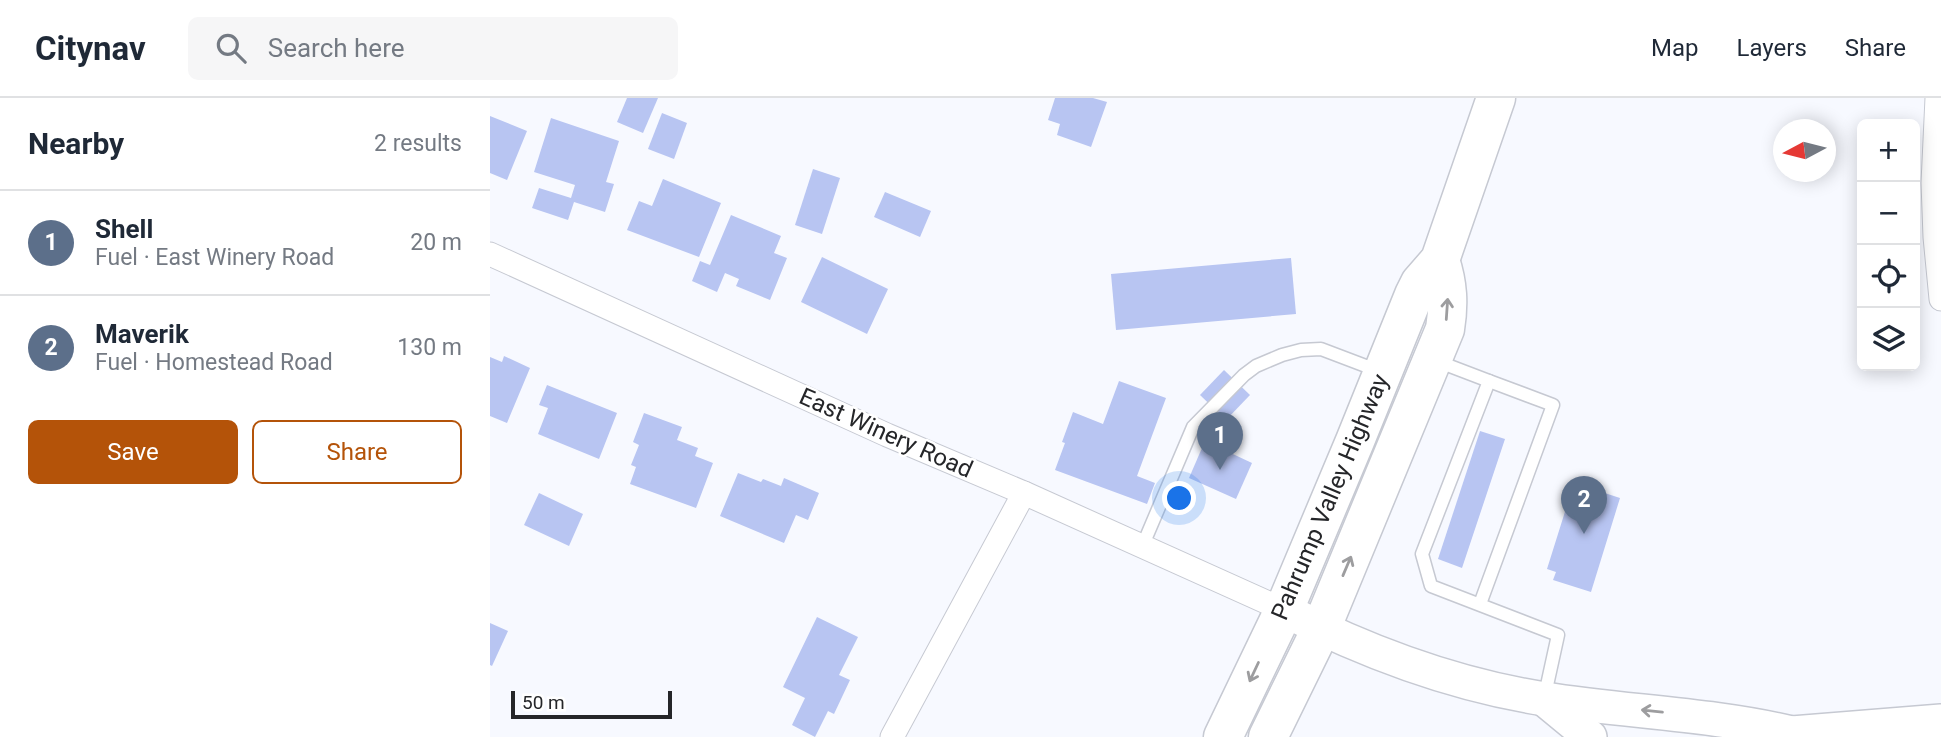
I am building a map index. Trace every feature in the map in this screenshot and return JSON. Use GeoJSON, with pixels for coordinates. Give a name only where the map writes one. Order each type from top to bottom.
{"type":"FeatureCollection","features":[{"type":"Feature","properties":{"kind":"highway","name":"Pahrump Valley Highway"},"geometry":{"type":"LineString","coordinates":[[1223,737],[1284,610],[1413,295],[1440,260],[1496,98]]}},
{"type":"Feature","properties":{"kind":"highway","name":"Pahrump Valley Highway"},"geometry":{"type":"LineString","coordinates":[[1268,737],[1321,629],[1445,329],[1448,292],[1440,260]]}},
{"type":"Feature","properties":{"kind":"main road"},"geometry":{"type":"LineString","coordinates":[[1284,610],[1321,629],[1409,664],[1490,688],[1544,699],[1777,732]]}},
{"type":"Feature","properties":{"kind":"main road"},"geometry":{"type":"LineString","coordinates":[[1544,699],[1590,737]]}},
{"type":"Feature","properties":{"kind":"main road"},"geometry":{"type":"LineString","coordinates":[[1679,737],[1683,734],[1735,735],[1941,721]]}},
{"type":"Feature","properties":{"kind":"street"},"geometry":{"type":"LineString","coordinates":[[1937,98],[1933,183],[1941,299]]}},
{"type":"Feature","properties":{"kind":"street","name":"East Winery Road"},"geometry":{"type":"LineString","coordinates":[[490,254],[887,435],[1024,493],[1284,610]]}},
{"type":"Feature","properties":{"kind":"street"},"geometry":{"type":"LineString","coordinates":[[892,737],[1024,493]]}},
{"type":"Feature","properties":{"kind":"lane"},"geometry":{"type":"LineString","coordinates":[[1142,547],[1194,427],[1256,366],[1301,350],[1321,349],[1382,373]]}},
{"type":"Feature","properties":{"kind":"lane"},"geometry":{"type":"LineString","coordinates":[[1433,360],[1553,405],[1480,604]]}},
{"type":"Feature","properties":{"kind":"lane"},"geometry":{"type":"LineString","coordinates":[[1489,381],[1422,554],[1431,586],[1558,635],[1544,699]]}},
{"type":"Feature","properties":{"kind":"building"},"geometry":{"type":"Polygon","coordinates":[[[627,98],[658,98],[643,133],[617,122],[627,98]]]}},
{"type":"Feature","properties":{"kind":"building"},"geometry":{"type":"Polygon","coordinates":[[[1055,98],[1093,98],[1107,102],[1091,147],[1057,135],[1060,124],[1048,120],[1055,98]]]}},
{"type":"Feature","properties":{"kind":"building"},"geometry":{"type":"Polygon","coordinates":[[[662,113],[687,123],[674,159],[648,149],[662,113]]]}},
{"type":"Feature","properties":{"kind":"building"},"geometry":{"type":"Polygon","coordinates":[[[490,116],[527,131],[507,180],[490,173],[490,116]]]}},
{"type":"Feature","properties":{"kind":"building"},"geometry":{"type":"Polygon","coordinates":[[[551,118],[619,141],[606,182],[614,184],[605,212],[574,202],[568,220],[532,208],[539,188],[571,198],[575,185],[534,172],[551,118]]]}},
{"type":"Feature","properties":{"kind":"building"},"geometry":{"type":"Polygon","coordinates":[[[813,169],[840,178],[822,234],[795,225],[813,169]]]}},
{"type":"Feature","properties":{"kind":"building"},"geometry":{"type":"Polygon","coordinates":[[[663,179],[721,203],[699,257],[627,230],[639,201],[652,206],[663,179]]]}},
{"type":"Feature","properties":{"kind":"building"},"geometry":{"type":"Polygon","coordinates":[[[885,192],[931,211],[920,237],[874,217],[885,192]]]}},
{"type":"Feature","properties":{"kind":"building"},"geometry":{"type":"Polygon","coordinates":[[[731,215],[781,236],[774,253],[787,258],[770,300],[736,286],[739,279],[725,273],[717,292],[692,281],[700,261],[710,265],[731,215]]]}},
{"type":"Feature","properties":{"kind":"building"},"geometry":{"type":"Polygon","coordinates":[[[822,257],[888,289],[867,334],[801,302],[822,257]]]}},
{"type":"Feature","properties":{"kind":"building"},"geometry":{"type":"Polygon","coordinates":[[[1291,258],[1296,314],[1116,330],[1111,274],[1291,258]]]}},
{"type":"Feature","properties":{"kind":"building"},"geometry":{"type":"Polygon","coordinates":[[[504,356],[530,368],[507,423],[490,416],[490,357],[502,362],[504,356]]]}},
{"type":"Feature","properties":{"kind":"building"},"geometry":{"type":"Polygon","coordinates":[[[1224,370],[1250,395],[1226,420],[1200,395],[1224,370]]]}},
{"type":"Feature","properties":{"kind":"building"},"geometry":{"type":"Polygon","coordinates":[[[1119,381],[1166,398],[1137,476],[1155,483],[1147,504],[1055,470],[1073,412],[1103,424],[1119,381]]]}},
{"type":"Feature","properties":{"kind":"building"},"geometry":{"type":"Polygon","coordinates":[[[547,385],[617,413],[599,459],[538,434],[548,408],[539,405],[547,385]]]}},
{"type":"Feature","properties":{"kind":"building"},"geometry":{"type":"Polygon","coordinates":[[[644,413],[682,427],[677,440],[698,448],[695,456],[713,463],[696,508],[630,484],[636,467],[631,465],[639,445],[633,442],[644,413]]]}},
{"type":"Feature","properties":{"kind":"building"},"geometry":{"type":"Polygon","coordinates":[[[1480,431],[1505,439],[1462,568],[1438,559],[1480,431]]]}},
{"type":"Feature","properties":{"kind":"building"},"geometry":{"type":"Polygon","coordinates":[[[1205,441],[1252,463],[1236,499],[1189,478],[1205,441]]]}},
{"type":"Feature","properties":{"kind":"building"},"geometry":{"type":"Polygon","coordinates":[[[738,473],[781,486],[784,478],[819,493],[808,520],[796,515],[784,543],[720,516],[738,473]]]}},
{"type":"Feature","properties":{"kind":"building"},"geometry":{"type":"Polygon","coordinates":[[[1574,483],[1620,498],[1591,592],[1553,580],[1556,572],[1547,569],[1574,483]]]}},
{"type":"Feature","properties":{"kind":"building"},"geometry":{"type":"Polygon","coordinates":[[[539,493],[583,514],[569,546],[524,525],[539,493]]]}},
{"type":"Feature","properties":{"kind":"building"},"geometry":{"type":"Polygon","coordinates":[[[817,617],[858,637],[839,675],[850,680],[834,714],[828,711],[815,737],[792,725],[805,698],[783,687],[817,617]]]}},
{"type":"Feature","properties":{"kind":"building"},"geometry":{"type":"Polygon","coordinates":[[[490,623],[508,631],[492,666],[490,665],[490,623]]]}},
{"type":"Feature","properties":{"kind":"place","name":"Shell"},"geometry":{"type":"Point","coordinates":[1220,470]}},
{"type":"Feature","properties":{"kind":"place","name":"Maverik"},"geometry":{"type":"Point","coordinates":[1584,534]}}]}
